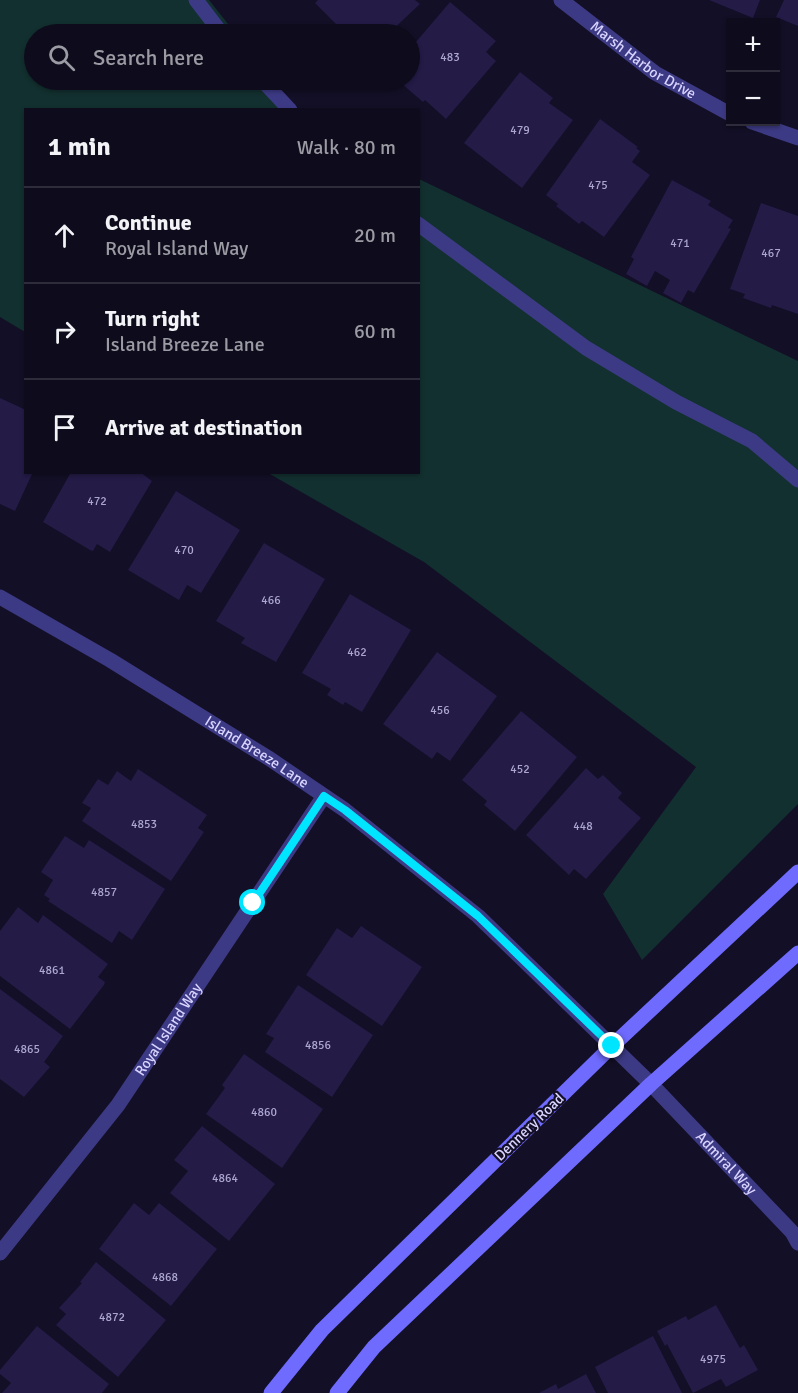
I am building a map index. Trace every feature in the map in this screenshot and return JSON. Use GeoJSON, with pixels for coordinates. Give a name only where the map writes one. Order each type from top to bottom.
{"type":"FeatureCollection","features":[{"type":"Feature","properties":{"kind":"street"},"geometry":{"type":"LineString","coordinates":[[196,0],[214,24]]}},
{"type":"Feature","properties":{"kind":"street","name":"Marsh Harbor Drive"},"geometry":{"type":"LineString","coordinates":[[561,0],[655,74],[726,112]]}},
{"type":"Feature","properties":{"kind":"street"},"geometry":{"type":"LineString","coordinates":[[271,90],[288,108]]}},
{"type":"Feature","properties":{"kind":"street"},"geometry":{"type":"LineString","coordinates":[[764,126],[798,138]]}},
{"type":"Feature","properties":{"kind":"street"},"geometry":{"type":"LineString","coordinates":[[420,225],[586,348],[676,402],[752,441],[798,480]]}},
{"type":"Feature","properties":{"kind":"street","name":"Island Breeze Lane"},"geometry":{"type":"LineString","coordinates":[[0,597],[191,709],[345,810],[478,916],[651,1084]]}},
{"type":"Feature","properties":{"kind":"street","name":"Royal Island Way"},"geometry":{"type":"LineString","coordinates":[[0,1253],[118,1105],[324,796]]}},
{"type":"Feature","properties":{"kind":"street","name":"Dennery Road"},"geometry":{"type":"LineString","coordinates":[[272,1393],[322,1330],[612,1046],[798,872]]}},
{"type":"Feature","properties":{"kind":"street"},"geometry":{"type":"LineString","coordinates":[[337,1393],[374,1347],[651,1084],[798,953]]}},
{"type":"Feature","properties":{"kind":"street","name":"Admiral Way"},"geometry":{"type":"LineString","coordinates":[[651,1084],[792,1232],[798,1243]]}},
{"type":"Feature","properties":{"kind":"green space"},"geometry":{"type":"Polygon","coordinates":[[[0,0],[209,0],[228,24],[24,24],[24,90],[279,90],[293,108],[24,108],[24,331],[0,317],[0,0]]]}},
{"type":"Feature","properties":{"kind":"green space"},"geometry":{"type":"Polygon","coordinates":[[[420,179],[798,361],[798,804],[642,960],[603,894],[696,767],[424,562],[270,474],[420,474],[420,179]]]}},
{"type":"Feature","properties":{"kind":"building"},"geometry":{"type":"Polygon","coordinates":[[[318,0],[415,0],[420,4],[399,24],[336,24],[315,3],[318,0]]]}},
{"type":"Feature","properties":{"kind":"building"},"geometry":{"type":"Polygon","coordinates":[[[709,0],[760,0],[753,18],[709,0]]]}},
{"type":"Feature","properties":{"kind":"building"},"geometry":{"type":"Polygon","coordinates":[[[784,0],[798,0],[798,26],[776,17],[784,0]]]}},
{"type":"Feature","properties":{"kind":"building"},"geometry":{"type":"Polygon","coordinates":[[[450,2],[496,41],[486,52],[496,61],[446,119],[425,100],[423,102],[409,90],[420,90],[420,37],[450,2]]]}},
{"type":"Feature","properties":{"kind":"building"},"geometry":{"type":"Polygon","coordinates":[[[520,72],[553,98],[549,103],[573,120],[522,188],[464,143],[520,72]]]}},
{"type":"Feature","properties":{"kind":"building"},"geometry":{"type":"Polygon","coordinates":[[[600,119],[638,147],[636,148],[640,151],[632,162],[650,175],[604,237],[582,221],[579,224],[546,195],[600,119]]]}},
{"type":"Feature","properties":{"kind":"building"},"geometry":{"type":"Polygon","coordinates":[[[672,180],[711,201],[708,205],[733,220],[728,228],[731,229],[694,293],[688,290],[681,303],[663,293],[670,280],[655,271],[647,286],[626,274],[634,259],[631,257],[672,180]]]}},
{"type":"Feature","properties":{"kind":"building"},"geometry":{"type":"Polygon","coordinates":[[[761,203],[798,216],[798,314],[743,298],[745,294],[730,289],[761,203]]]}},
{"type":"Feature","properties":{"kind":"building"},"geometry":{"type":"Polygon","coordinates":[[[0,398],[24,409],[24,474],[32,474],[15,511],[0,504],[0,398]]]}},
{"type":"Feature","properties":{"kind":"building"},"geometry":{"type":"Polygon","coordinates":[[[70,474],[143,474],[152,481],[110,552],[97,544],[93,551],[90,550],[43,522],[70,474]]]}},
{"type":"Feature","properties":{"kind":"building"},"geometry":{"type":"Polygon","coordinates":[[[176,491],[240,530],[201,593],[187,585],[179,600],[128,570],[176,491]]]}},
{"type":"Feature","properties":{"kind":"building"},"geometry":{"type":"Polygon","coordinates":[[[264,543],[325,579],[276,662],[241,643],[245,638],[216,621],[264,543]]]}},
{"type":"Feature","properties":{"kind":"building"},"geometry":{"type":"Polygon","coordinates":[[[350,594],[411,630],[362,712],[345,702],[343,705],[327,695],[331,689],[302,673],[350,594]]]}},
{"type":"Feature","properties":{"kind":"building"},"geometry":{"type":"Polygon","coordinates":[[[437,652],[497,696],[450,761],[437,752],[432,759],[383,724],[437,652]]]}},
{"type":"Feature","properties":{"kind":"building"},"geometry":{"type":"Polygon","coordinates":[[[521,711],[577,757],[515,831],[484,805],[487,801],[462,780],[521,711]]]}},
{"type":"Feature","properties":{"kind":"building"},"geometry":{"type":"Polygon","coordinates":[[[586,768],[598,779],[603,775],[622,793],[618,798],[641,818],[586,879],[574,869],[569,875],[526,835],[586,768]]]}},
{"type":"Feature","properties":{"kind":"building"},"geometry":{"type":"Polygon","coordinates":[[[138,769],[207,815],[198,828],[204,832],[171,881],[82,821],[91,808],[82,803],[98,779],[108,785],[117,771],[131,781],[138,769]]]}},
{"type":"Feature","properties":{"kind":"building"},"geometry":{"type":"Polygon","coordinates":[[[65,836],[84,848],[89,840],[165,889],[132,940],[119,931],[112,943],[48,901],[50,899],[44,895],[53,880],[41,872],[65,836]]]}},
{"type":"Feature","properties":{"kind":"building"},"geometry":{"type":"Polygon","coordinates":[[[18,907],[38,923],[43,915],[108,964],[98,977],[105,982],[104,985],[70,1029],[0,976],[0,931],[18,907]]]}},
{"type":"Feature","properties":{"kind":"building"},"geometry":{"type":"Polygon","coordinates":[[[361,926],[422,967],[382,1026],[306,975],[337,928],[352,938],[361,926]]]}},
{"type":"Feature","properties":{"kind":"building"},"geometry":{"type":"Polygon","coordinates":[[[298,985],[373,1035],[332,1097],[265,1052],[274,1038],[266,1034],[298,985]]]}},
{"type":"Feature","properties":{"kind":"building"},"geometry":{"type":"Polygon","coordinates":[[[0,989],[63,1036],[44,1062],[50,1067],[24,1097],[0,1079],[0,989]]]}},
{"type":"Feature","properties":{"kind":"building"},"geometry":{"type":"Polygon","coordinates":[[[244,1054],[323,1109],[282,1168],[206,1114],[225,1088],[222,1085],[244,1054]]]}},
{"type":"Feature","properties":{"kind":"building"},"geometry":{"type":"Polygon","coordinates":[[[202,1126],[275,1184],[229,1241],[170,1193],[188,1171],[174,1160],[202,1126]]]}},
{"type":"Feature","properties":{"kind":"building"},"geometry":{"type":"Polygon","coordinates":[[[134,1203],[149,1215],[159,1203],[217,1249],[171,1306],[99,1249],[134,1203]]]}},
{"type":"Feature","properties":{"kind":"building"},"geometry":{"type":"Polygon","coordinates":[[[96,1262],[166,1320],[118,1377],[56,1325],[66,1314],[59,1308],[82,1283],[80,1282],[96,1262]]]}},
{"type":"Feature","properties":{"kind":"building"},"geometry":{"type":"Polygon","coordinates":[[[716,1305],[740,1348],[744,1345],[758,1370],[726,1387],[721,1379],[693,1393],[667,1344],[665,1346],[657,1331],[686,1316],[688,1320],[716,1305]]]}},
{"type":"Feature","properties":{"kind":"building"},"geometry":{"type":"Polygon","coordinates":[[[37,1326],[109,1384],[102,1393],[2,1393],[11,1383],[0,1374],[0,1370],[37,1326]]]}},
{"type":"Feature","properties":{"kind":"building"},"geometry":{"type":"Polygon","coordinates":[[[653,1336],[682,1393],[608,1393],[595,1367],[653,1336]]]}},
{"type":"Feature","properties":{"kind":"building"},"geometry":{"type":"Polygon","coordinates":[[[586,1374],[596,1393],[539,1393],[556,1384],[558,1389],[586,1374]]]}},
{"type":"Feature","properties":{"kind":"route"},"geometry":{"type":"LineString","coordinates":[[253,903],[324,796],[345,810],[478,916],[612,1046]]}}]}
